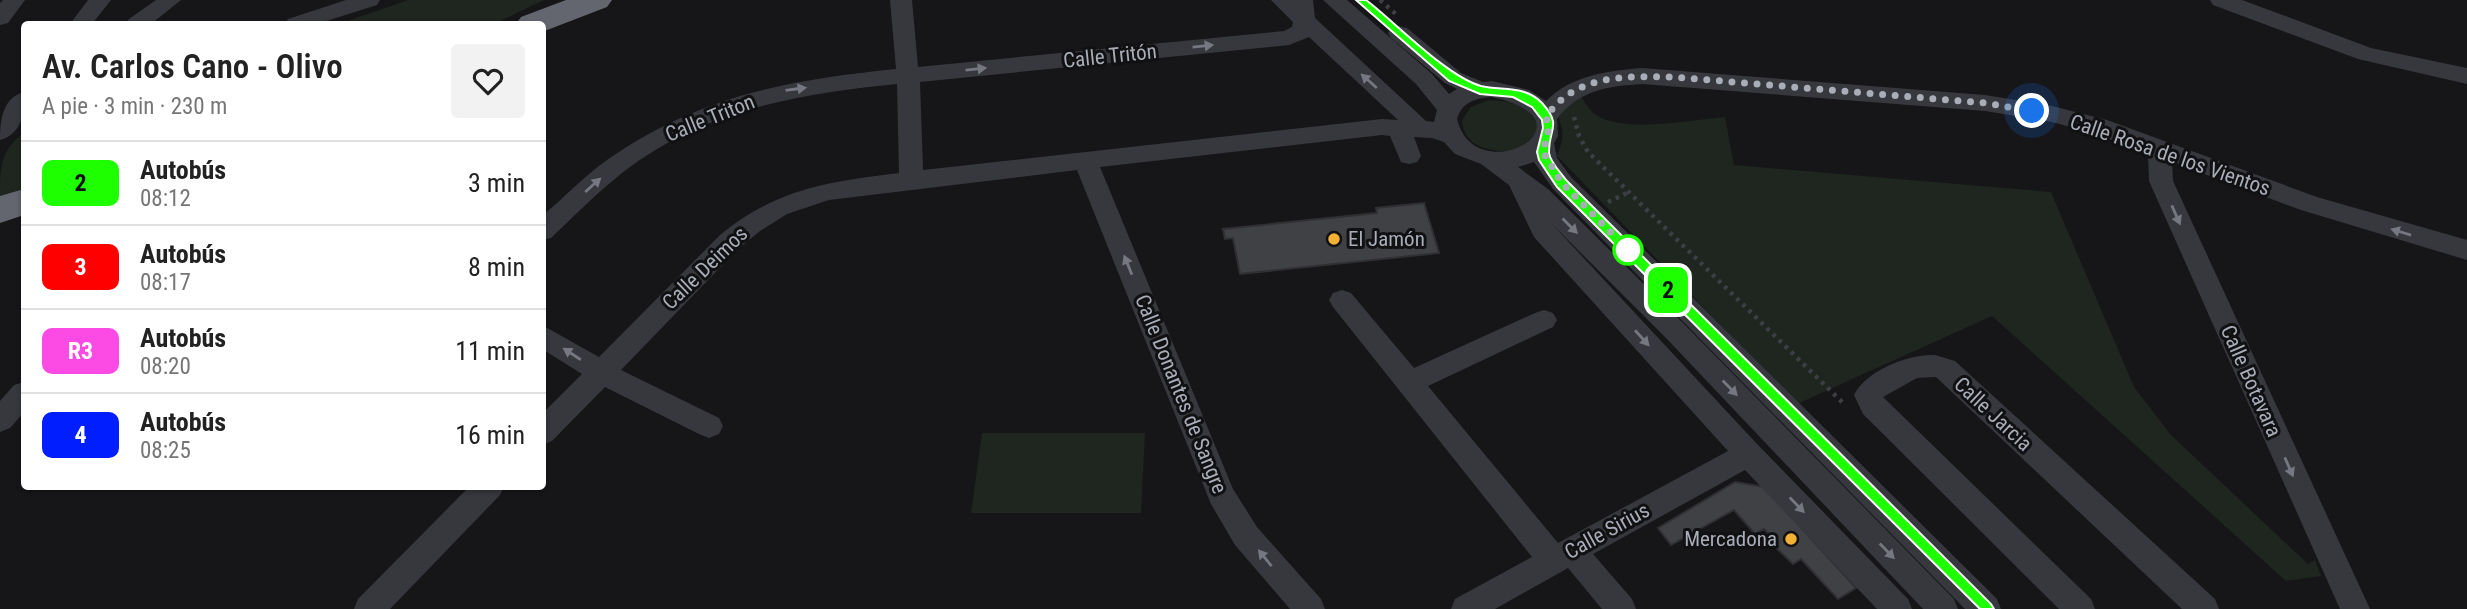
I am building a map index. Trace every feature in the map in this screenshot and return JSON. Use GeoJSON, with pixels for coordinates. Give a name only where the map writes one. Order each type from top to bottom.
{"type":"FeatureCollection","features":[{"type":"Feature","properties":{"kind":"highway"},"geometry":{"type":"LineString","coordinates":[[528,21],[553,0]]}},
{"type":"Feature","properties":{"kind":"highway"},"geometry":{"type":"LineString","coordinates":[[540,21],[596,0]]}},
{"type":"Feature","properties":{"kind":"highway"},"geometry":{"type":"LineString","coordinates":[[0,210],[21,203]]}},
{"type":"Feature","properties":{"kind":"street"},"geometry":{"type":"LineString","coordinates":[[0,18],[14,0]]}},
{"type":"Feature","properties":{"kind":"street"},"geometry":{"type":"LineString","coordinates":[[83,21],[100,0]]}},
{"type":"Feature","properties":{"kind":"street"},"geometry":{"type":"LineString","coordinates":[[141,21],[170,0]]}},
{"type":"Feature","properties":{"kind":"street"},"geometry":{"type":"LineString","coordinates":[[901,0],[908,76],[911,181]]}},
{"type":"Feature","properties":{"kind":"street"},"geometry":{"type":"LineString","coordinates":[[1282,0],[1303,11],[1402,126],[1409,156]]}},
{"type":"Feature","properties":{"kind":"street"},"geometry":{"type":"LineString","coordinates":[[1334,0],[1424,79],[1448,110],[1446,127],[1450,136],[1466,150],[1490,159],[1503,160],[1527,156],[1544,144]]}},
{"type":"Feature","properties":{"kind":"street"},"geometry":{"type":"LineString","coordinates":[[1362,0],[1453,78],[1480,90]]}},
{"type":"Feature","properties":{"kind":"street"},"geometry":{"type":"LineString","coordinates":[[2221,0],[2366,54],[2467,76]]}},
{"type":"Feature","properties":{"kind":"street"},"geometry":{"type":"LineString","coordinates":[[305,21],[365,1]]}},
{"type":"Feature","properties":{"kind":"street","name":"Calle Tritón"},"geometry":{"type":"LineString","coordinates":[[908,76],[1289,38],[1302,31],[1303,11]]}},
{"type":"Feature","properties":{"kind":"street","name":"Calle Triton"},"geometry":{"type":"LineString","coordinates":[[546,227],[614,167],[665,134],[722,109],[783,91],[908,76]]}},
{"type":"Feature","properties":{"kind":"street","name":"Calle Rosa de los Vientos"},"geometry":{"type":"LineString","coordinates":[[1527,98],[1561,101],[1611,78],[1673,77],[1985,103],[2052,114],[2099,126],[2310,204],[2467,250]]}},
{"type":"Feature","properties":{"kind":"street"},"geometry":{"type":"LineString","coordinates":[[1402,126],[1448,110],[1460,97],[1480,90],[1504,90],[1527,98],[1561,101],[1544,144],[1545,160],[1562,183],[1986,609]]}},
{"type":"Feature","properties":{"kind":"street"},"geometry":{"type":"LineString","coordinates":[[8,124],[21,100]]}},
{"type":"Feature","properties":{"kind":"street"},"geometry":{"type":"LineString","coordinates":[[8,124],[21,104]]}},
{"type":"Feature","properties":{"kind":"street"},"geometry":{"type":"LineString","coordinates":[[1402,126],[1450,136]]}},
{"type":"Feature","properties":{"kind":"street","name":"Calle Deimos"},"geometry":{"type":"LineString","coordinates":[[546,429],[729,242],[751,223],[778,208],[827,191],[1402,126]]}},
{"type":"Feature","properties":{"kind":"street","name":"Calle Botavara"},"geometry":{"type":"LineString","coordinates":[[2160,150],[2161,181],[2355,609]]}},
{"type":"Feature","properties":{"kind":"street"},"geometry":{"type":"LineString","coordinates":[[1490,159],[1539,195],[1676,332],[1943,609]]}},
{"type":"Feature","properties":{"kind":"street","name":"Calle Donantes de Sangre"},"geometry":{"type":"LineString","coordinates":[[1086,160],[1222,495],[1246,536],[1310,609]]}},
{"type":"Feature","properties":{"kind":"street"},"geometry":{"type":"LineString","coordinates":[[1519,181],[1543,230],[1748,454],[1897,609]]}},
{"type":"Feature","properties":{"kind":"street"},"geometry":{"type":"LineString","coordinates":[[1342,300],[1409,383],[1563,556],[1621,609]]}},
{"type":"Feature","properties":{"kind":"street"},"geometry":{"type":"LineString","coordinates":[[1409,383],[1544,320]]}},
{"type":"Feature","properties":{"kind":"street"},"geometry":{"type":"LineString","coordinates":[[546,338],[602,373],[709,426]]}},
{"type":"Feature","properties":{"kind":"street","name":"Calle Jarcia"},"geometry":{"type":"LineString","coordinates":[[2080,609],[1873,406],[1868,395],[1872,389],[1919,365],[1945,369],[2204,609]]}},
{"type":"Feature","properties":{"kind":"street"},"geometry":{"type":"LineString","coordinates":[[0,420],[21,396]]}},
{"type":"Feature","properties":{"kind":"street","name":"Calle Sirius"},"geometry":{"type":"LineString","coordinates":[[1466,609],[1748,454]]}},
{"type":"Feature","properties":{"kind":"street"},"geometry":{"type":"LineString","coordinates":[[369,609],[486,490]]}},
{"type":"Feature","properties":{"kind":"path"},"geometry":{"type":"LineString","coordinates":[[1380,0],[1399,16]]}},
{"type":"Feature","properties":{"kind":"path"},"geometry":{"type":"LineString","coordinates":[[1561,101],[1570,103],[1579,136],[1588,152],[1852,412]]}},
{"type":"Feature","properties":{"kind":"shaded area"},"geometry":{"type":"Polygon","coordinates":[[[408,0],[544,0],[500,21],[348,21],[408,0]]]}},
{"type":"Feature","properties":{"kind":"shaded area"},"geometry":{"type":"Polygon","coordinates":[[[1581,96],[1596,115],[1617,122],[1664,124],[1725,117],[1734,165],[2051,192],[2134,387],[2171,435],[2308,564],[2315,560],[2321,576],[2286,581],[1992,316],[1797,404],[1557,156],[1562,134],[1561,123],[1555,111],[1581,96]]]}},
{"type":"Feature","properties":{"kind":"shaded area"},"geometry":{"type":"Polygon","coordinates":[[[1489,100],[1513,104],[1528,111],[1538,132],[1517,151],[1490,150],[1474,143],[1468,138],[1462,120],[1471,107],[1489,100]]]}},
{"type":"Feature","properties":{"kind":"shaded area"},"geometry":{"type":"Polygon","coordinates":[[[21,135],[21,191],[0,198],[3,160],[21,135]]]}},
{"type":"Feature","properties":{"kind":"shaded area"},"geometry":{"type":"Polygon","coordinates":[[[982,433],[1145,433],[1141,513],[971,513],[982,433]]]}},
{"type":"Feature","properties":{"kind":"building","name":"El Jamón"},"geometry":{"type":"Polygon","coordinates":[[[1424,203],[1439,253],[1240,274],[1233,238],[1225,239],[1223,229],[1377,213],[1376,208],[1424,203]]]}},
{"type":"Feature","properties":{"kind":"building","name":"Mercadona"},"geometry":{"type":"Polygon","coordinates":[[[1735,482],[1764,487],[1856,588],[1838,599],[1801,559],[1793,564],[1769,541],[1773,538],[1764,529],[1755,534],[1734,510],[1671,545],[1658,528],[1735,482]]]}},
{"type":"Feature","properties":{"kind":"bus line","name":"2"},"geometry":{"type":"LineString","coordinates":[[1362,0],[1453,78],[1480,90],[1516,93],[1536,104],[1548,120],[1548,137],[1543,152],[1545,160],[1562,183],[1986,609]]}},
{"type":"Feature","properties":{"kind":"place","name":"El Jamón"},"geometry":{"type":"Point","coordinates":[1334,239]}},
{"type":"Feature","properties":{"kind":"place","name":"Mercadona"},"geometry":{"type":"Point","coordinates":[1791,539]}},
{"type":"Feature","properties":{"kind":"route"},"geometry":{"type":"LineString","coordinates":[[1628,250],[1562,183],[1545,160],[1543,152],[1549,128],[1546,117],[1554,105],[1564,95],[1590,82],[1642,76],[1673,77],[1985,103],[2032,111]]}}]}
